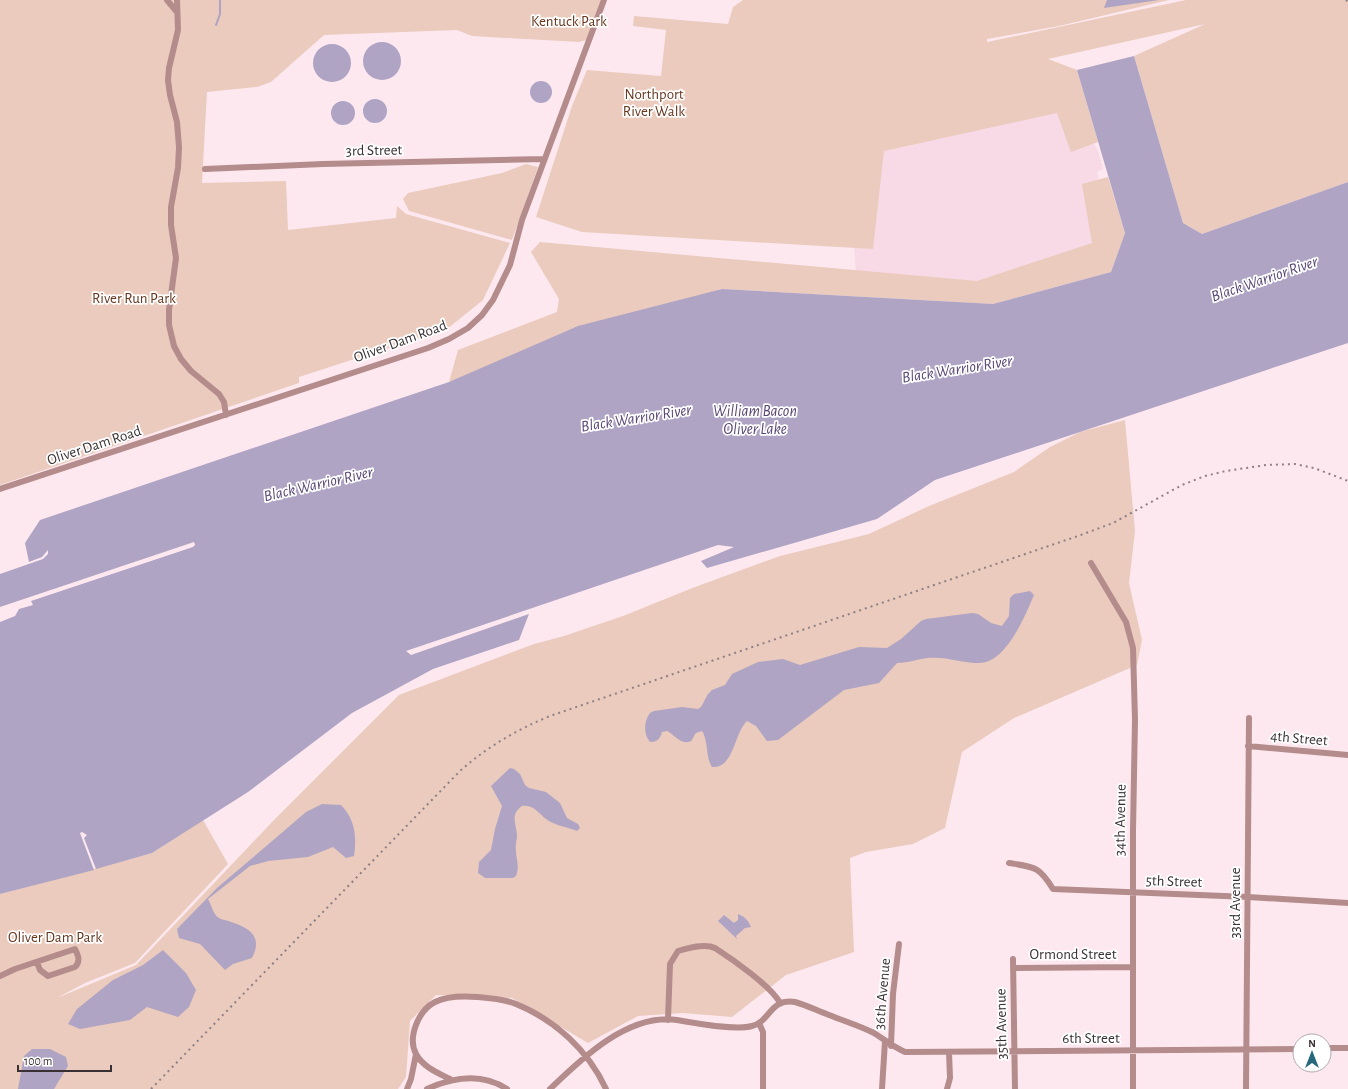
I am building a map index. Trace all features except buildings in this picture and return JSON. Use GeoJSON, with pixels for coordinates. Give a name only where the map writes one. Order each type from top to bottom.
{"type":"FeatureCollection","features":[{"type":"Feature","properties":{"kind":"street"},"geometry":{"type":"LineString","coordinates":[[167,0],[174,6],[178,17]]}},
{"type":"Feature","properties":{"kind":"street"},"geometry":{"type":"LineString","coordinates":[[177,0],[178,36],[169,68],[168,80],[177,122],[180,147],[171,207],[171,225],[176,258],[169,310],[169,325],[174,346],[181,359],[190,371],[219,394],[224,402],[226,414]]}},
{"type":"Feature","properties":{"kind":"street","name":"Oliver Dam Road"},"geometry":{"type":"LineString","coordinates":[[0,489],[428,348],[468,328],[482,315],[493,300],[510,266],[522,220],[604,0]]}},
{"type":"Feature","properties":{"kind":"street","name":"3rd Street"},"geometry":{"type":"LineString","coordinates":[[205,169],[323,164],[544,159]]}},
{"type":"Feature","properties":{"kind":"street","name":"34th Avenue"},"geometry":{"type":"LineString","coordinates":[[1091,563],[1126,622],[1133,648],[1135,720],[1132,1051],[1133,1089]]}},
{"type":"Feature","properties":{"kind":"street","name":"33rd Avenue"},"geometry":{"type":"LineString","coordinates":[[1246,1089],[1249,718]]}},
{"type":"Feature","properties":{"kind":"street","name":"4th Street"},"geometry":{"type":"LineString","coordinates":[[1248,746],[1348,755]]}},
{"type":"Feature","properties":{"kind":"street","name":"5th Street"},"geometry":{"type":"LineString","coordinates":[[1009,863],[1030,867],[1040,871],[1053,889],[1248,897],[1348,903]]}},
{"type":"Feature","properties":{"kind":"street","name":"36th Avenue"},"geometry":{"type":"LineString","coordinates":[[891,1046],[893,994],[899,944]]}},
{"type":"Feature","properties":{"kind":"street"},"geometry":{"type":"LineString","coordinates":[[550,1089],[602,1042],[634,1027],[668,1020],[742,1027],[753,1026],[759,1023],[770,1010],[780,1003],[756,979],[715,948],[707,946],[683,949],[678,951],[670,964],[668,1020]]}},
{"type":"Feature","properties":{"kind":"street"},"geometry":{"type":"LineString","coordinates":[[0,976],[15,969],[75,948],[79,959],[78,964],[75,967],[48,976],[40,970],[38,962]]}},
{"type":"Feature","properties":{"kind":"street","name":"35th Avenue"},"geometry":{"type":"LineString","coordinates":[[1013,959],[1015,1089]]}},
{"type":"Feature","properties":{"kind":"street","name":"Ormond Street"},"geometry":{"type":"LineString","coordinates":[[1013,968],[1133,967]]}},
{"type":"Feature","properties":{"kind":"street"},"geometry":{"type":"LineString","coordinates":[[407,1089],[411,1079],[416,1054],[414,1031],[424,1011],[429,1006],[441,1000],[464,997],[489,998],[516,1004],[561,1030],[586,1056],[599,1073],[606,1089]]}},
{"type":"Feature","properties":{"kind":"street","name":"6th Street"},"geometry":{"type":"LineString","coordinates":[[780,1003],[790,1002],[799,1004],[868,1031],[891,1046],[905,1052],[1292,1049]]}},
{"type":"Feature","properties":{"kind":"street"},"geometry":{"type":"LineString","coordinates":[[759,1023],[762,1032],[763,1089]]}},
{"type":"Feature","properties":{"kind":"street","name":"36th Avenue"},"geometry":{"type":"LineString","coordinates":[[882,1089],[885,1042]]}},
{"type":"Feature","properties":{"kind":"street"},"geometry":{"type":"LineString","coordinates":[[1332,1048],[1348,1048]]}},
{"type":"Feature","properties":{"kind":"street"},"geometry":{"type":"LineString","coordinates":[[947,1089],[950,1078],[949,1052]]}},
{"type":"Feature","properties":{"kind":"street"},"geometry":{"type":"LineString","coordinates":[[416,1054],[427,1067],[450,1079]]}},
{"type":"Feature","properties":{"kind":"street"},"geometry":{"type":"LineString","coordinates":[[427,1089],[450,1079],[480,1078],[495,1082],[507,1089]]}},
{"type":"Feature","properties":{"kind":"shaded area"},"geometry":{"type":"Polygon","coordinates":[[[1070,86],[1084,124],[1098,151],[1103,169],[1097,172],[1115,244],[990,308],[857,287],[846,137],[1070,86]]]}},
{"type":"Feature","properties":{"kind":"green space","name":"River Run Park"},"geometry":{"type":"Polygon","coordinates":[[[0,0],[604,0],[590,39],[579,42],[472,36],[457,30],[324,35],[271,82],[257,87],[207,92],[202,183],[286,181],[288,230],[396,218],[397,206],[406,214],[510,243],[483,300],[447,329],[299,377],[299,383],[0,485],[0,0]]]}},
{"type":"Feature","properties":{"kind":"green space","name":"Northport River Walk"},"geometry":{"type":"Polygon","coordinates":[[[743,0],[1169,0],[1059,26],[987,39],[987,42],[1186,0],[1348,0],[1348,182],[1202,234],[1183,223],[1134,56],[1205,24],[1048,59],[1077,70],[1098,142],[1071,152],[1057,113],[884,151],[873,249],[582,232],[536,217],[572,106],[587,70],[661,76],[666,30],[633,26],[634,16],[728,24],[733,7],[743,0]]]}},
{"type":"Feature","properties":{"kind":"green space"},"geometry":{"type":"Polygon","coordinates":[[[526,164],[538,167],[512,240],[409,211],[403,199],[408,193],[502,173],[526,164]]]}},
{"type":"Feature","properties":{"kind":"green space"},"geometry":{"type":"Polygon","coordinates":[[[1108,177],[1125,233],[1111,272],[993,304],[721,289],[449,382],[458,350],[557,312],[559,299],[531,252],[540,242],[977,281],[1092,243],[1082,184],[1108,177]]]}},
{"type":"Feature","properties":{"kind":"green space","name":"Oliver Dam Park"},"geometry":{"type":"Polygon","coordinates":[[[1125,420],[1135,531],[1129,583],[1142,640],[1137,665],[1014,718],[962,752],[945,828],[913,844],[866,852],[850,858],[854,952],[786,975],[732,1017],[683,1013],[638,1016],[588,1043],[512,998],[436,995],[410,1021],[406,1077],[398,1089],[0,1089],[0,894],[152,853],[203,820],[228,864],[135,963],[85,983],[57,998],[136,965],[275,819],[399,695],[534,644],[564,636],[623,616],[695,587],[780,556],[869,534],[929,506],[1014,472],[1050,447],[1080,432],[1125,420]]]}},
{"type":"Feature","properties":{"kind":"water"},"geometry":{"type":"Polygon","coordinates":[[[1107,0],[1159,0],[1104,8],[1107,0]]]}},
{"type":"Feature","properties":{"kind":"water"},"geometry":{"type":"Polygon","coordinates":[[[378,42],[386,42],[396,47],[400,54],[400,68],[396,75],[386,80],[378,80],[368,75],[366,72],[363,65],[363,57],[368,47],[371,45],[378,42]]]}},
{"type":"Feature","properties":{"kind":"water"},"geometry":{"type":"Polygon","coordinates":[[[328,44],[336,44],[346,49],[350,56],[350,70],[346,77],[336,82],[328,82],[318,77],[316,74],[313,67],[313,59],[318,49],[321,47],[328,44]]]}},
{"type":"Feature","properties":{"kind":"water","name":"William Bacon Oliver Lake"},"geometry":{"type":"Polygon","coordinates":[[[1134,56],[1183,223],[1202,234],[1348,182],[1348,343],[935,480],[877,519],[707,568],[701,561],[734,547],[718,545],[406,651],[411,655],[529,614],[519,640],[433,669],[352,713],[248,792],[152,853],[96,869],[84,838],[87,835],[82,832],[80,833],[94,870],[0,894],[0,622],[15,616],[19,609],[33,605],[31,601],[193,547],[195,545],[194,542],[0,607],[0,574],[43,559],[48,554],[48,550],[42,557],[29,562],[25,543],[40,520],[449,382],[578,326],[722,289],[993,304],[1111,272],[1125,233],[1077,70],[1134,56]]]}},
{"type":"Feature","properties":{"kind":"water"},"geometry":{"type":"Polygon","coordinates":[[[541,81],[549,84],[552,92],[549,100],[541,103],[533,100],[530,92],[533,84],[541,81]]]}},
{"type":"Feature","properties":{"kind":"water"},"geometry":{"type":"Polygon","coordinates":[[[375,99],[380,100],[386,106],[386,116],[380,122],[375,123],[370,122],[364,116],[363,111],[364,106],[370,100],[375,99]]]}},
{"type":"Feature","properties":{"kind":"water"},"geometry":{"type":"Polygon","coordinates":[[[343,101],[348,102],[354,108],[354,118],[348,124],[343,125],[338,124],[332,118],[331,113],[332,108],[338,102],[343,101]]]}},
{"type":"Feature","properties":{"kind":"water"},"geometry":{"type":"Polygon","coordinates":[[[1030,591],[1034,595],[1020,626],[1006,647],[989,661],[973,663],[934,658],[897,663],[879,683],[844,690],[778,740],[767,741],[756,726],[747,721],[729,756],[725,762],[719,766],[712,767],[710,763],[706,740],[702,731],[696,733],[691,741],[687,742],[681,741],[667,731],[662,732],[658,740],[652,742],[650,742],[646,735],[645,728],[650,713],[654,711],[682,707],[698,709],[701,707],[708,694],[712,690],[725,685],[732,674],[758,662],[783,659],[800,665],[859,647],[887,648],[901,639],[921,621],[926,619],[972,613],[978,614],[991,623],[1002,626],[1009,616],[1010,598],[1014,594],[1030,591]]]}},
{"type":"Feature","properties":{"kind":"water"},"geometry":{"type":"Polygon","coordinates":[[[510,768],[514,769],[520,774],[525,785],[529,788],[546,792],[560,803],[567,818],[578,824],[580,828],[577,831],[555,824],[534,809],[527,806],[522,806],[518,809],[515,816],[518,866],[516,876],[513,878],[485,878],[478,873],[479,862],[491,850],[495,829],[502,806],[491,786],[510,768]]]}},
{"type":"Feature","properties":{"kind":"water"},"geometry":{"type":"Polygon","coordinates":[[[322,804],[341,805],[346,810],[354,829],[354,856],[346,858],[333,847],[308,857],[268,861],[250,866],[208,899],[217,917],[238,924],[253,934],[256,944],[252,958],[233,964],[225,970],[200,944],[179,938],[177,929],[217,888],[306,812],[322,804]]]}},
{"type":"Feature","properties":{"kind":"water"},"geometry":{"type":"Polygon","coordinates":[[[738,914],[743,916],[749,922],[751,927],[745,928],[736,936],[737,939],[718,921],[724,915],[734,923],[738,920],[738,914]]]}},
{"type":"Feature","properties":{"kind":"water"},"geometry":{"type":"Polygon","coordinates":[[[163,950],[186,973],[196,990],[189,1007],[178,1017],[147,1007],[130,1020],[80,1029],[68,1024],[77,1009],[113,980],[143,965],[163,950]]]}},
{"type":"Feature","properties":{"kind":"water"},"geometry":{"type":"Polygon","coordinates":[[[32,1049],[50,1049],[66,1057],[68,1066],[54,1089],[18,1089],[24,1056],[32,1049]]]}},
{"type":"Feature","properties":{"kind":"waterway"},"geometry":{"type":"LineString","coordinates":[[216,25],[220,14],[220,0]]}},
{"type":"Feature","properties":{"kind":"railway"},"geometry":{"type":"LineString","coordinates":[[151,1089],[460,771],[491,747],[525,727],[550,716],[1078,536],[1113,523],[1182,485],[1205,476],[1266,465],[1295,464],[1314,468],[1348,481]]}},
{"type":"Feature","properties":{"kind":"park label","name":"Kentuck Park"},"geometry":{"type":"Point","coordinates":[569,21]}},
{"type":"Feature","properties":{"kind":"water label","name":"Black Warrior River"},"geometry":{"type":"Point","coordinates":[1264,278]}},
{"type":"Feature","properties":{"kind":"water label","name":"Black Warrior River"},"geometry":{"type":"Point","coordinates":[957,368]}},
{"type":"Feature","properties":{"kind":"water label","name":"Black Warrior River"},"geometry":{"type":"Point","coordinates":[636,417]}},
{"type":"Feature","properties":{"kind":"water label","name":"Black Warrior River"},"geometry":{"type":"Point","coordinates":[318,483]}}]}
